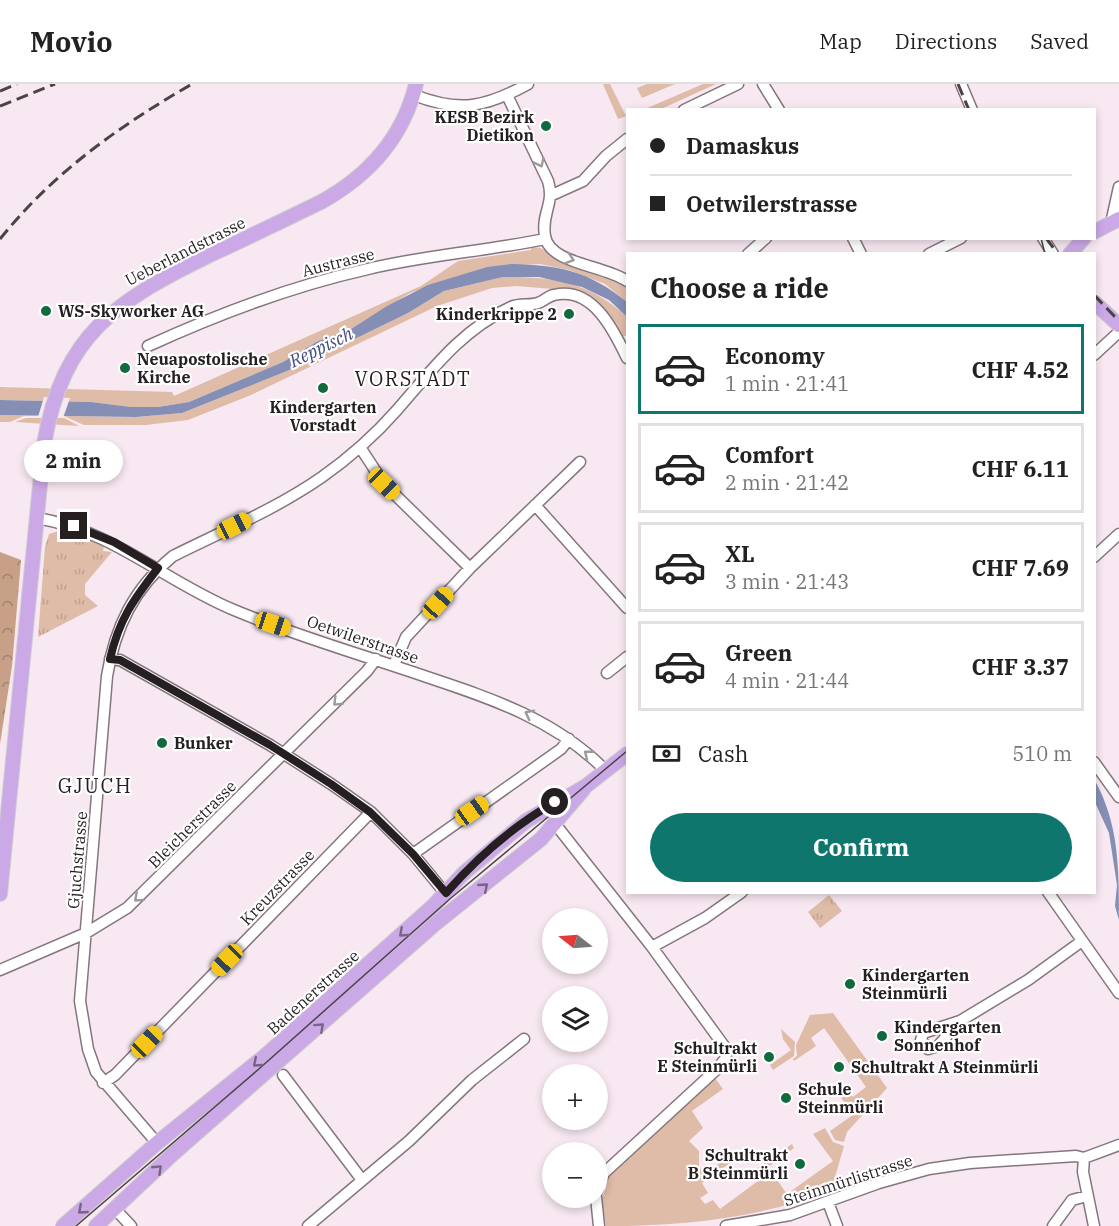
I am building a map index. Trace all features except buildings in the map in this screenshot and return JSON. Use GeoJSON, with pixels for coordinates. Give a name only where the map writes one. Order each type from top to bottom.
{"type":"FeatureCollection","features":[{"type":"Feature","properties":{"kind":"main road","name":"Ueberlandstrasse"},"geometry":{"type":"LineString","coordinates":[[0,894],[7,764],[48,422],[58,390],[78,352],[100,323],[139,291],[345,189],[366,171],[393,140],[415,90]]}},
{"type":"Feature","properties":{"kind":"main road"},"geometry":{"type":"LineString","coordinates":[[1096,231],[1115,221]]}},
{"type":"Feature","properties":{"kind":"main road"},"geometry":{"type":"LineString","coordinates":[[1072,252],[1082,240]]}},
{"type":"Feature","properties":{"kind":"main road"},"geometry":{"type":"LineString","coordinates":[[1096,304],[1119,325]]}},
{"type":"Feature","properties":{"kind":"main road","name":"Badenerstrasse"},"geometry":{"type":"LineString","coordinates":[[63,1226],[158,1143],[266,1055],[446,893],[464,873],[531,817],[586,786],[626,755]]}},
{"type":"Feature","properties":{"kind":"main road","name":"Badenerstrasse"},"geometry":{"type":"LineString","coordinates":[[96,1226],[174,1153],[435,924],[464,903],[556,825],[586,786]]}},
{"type":"Feature","properties":{"kind":"main road"},"geometry":{"type":"LineString","coordinates":[[446,893],[464,903]]}},
{"type":"Feature","properties":{"kind":"main road"},"geometry":{"type":"LineString","coordinates":[[158,1143],[174,1153]]}},
{"type":"Feature","properties":{"kind":"main road"},"geometry":{"type":"LineString","coordinates":[[100,1193],[115,1209]]}},
{"type":"Feature","properties":{"kind":"street"},"geometry":{"type":"LineString","coordinates":[[415,90],[442,104],[461,107],[484,105],[528,84]]}},
{"type":"Feature","properties":{"kind":"street"},"geometry":{"type":"LineString","coordinates":[[688,108],[738,84]]}},
{"type":"Feature","properties":{"kind":"street"},"geometry":{"type":"LineString","coordinates":[[763,84],[778,108]]}},
{"type":"Feature","properties":{"kind":"street"},"geometry":{"type":"LineString","coordinates":[[961,84],[971,108]]}},
{"type":"Feature","properties":{"kind":"street"},"geometry":{"type":"LineString","coordinates":[[507,95],[548,181],[552,195],[545,214],[545,239],[548,246],[559,256],[609,270],[626,280]]}},
{"type":"Feature","properties":{"kind":"street"},"geometry":{"type":"LineString","coordinates":[[552,195],[583,181],[606,156],[626,141]]}},
{"type":"Feature","properties":{"kind":"street"},"geometry":{"type":"LineString","coordinates":[[1115,221],[1119,187]]}},
{"type":"Feature","properties":{"kind":"street","name":"Austrasse"},"geometry":{"type":"LineString","coordinates":[[148,346],[196,324],[329,279],[369,268],[545,239]]}},
{"type":"Feature","properties":{"kind":"street"},"geometry":{"type":"LineString","coordinates":[[750,252],[764,240]]}},
{"type":"Feature","properties":{"kind":"street"},"geometry":{"type":"LineString","coordinates":[[933,252],[958,240]]}},
{"type":"Feature","properties":{"kind":"street","name":"Gjuchstrasse"},"geometry":{"type":"LineString","coordinates":[[158,1143],[103,1083],[96,1072],[88,1049],[80,1001],[110,659],[115,638],[130,603],[158,568],[173,556],[284,500],[322,477],[360,447],[452,347],[483,323],[512,307],[537,303],[559,294],[585,300],[607,320],[626,356]]}},
{"type":"Feature","properties":{"kind":"street"},"geometry":{"type":"LineString","coordinates":[[1096,353],[1119,332]]}},
{"type":"Feature","properties":{"kind":"street"},"geometry":{"type":"LineString","coordinates":[[360,447],[384,484],[470,568]]}},
{"type":"Feature","properties":{"kind":"street"},"geometry":{"type":"LineString","coordinates":[[394,665],[406,638],[470,568],[580,462]]}},
{"type":"Feature","properties":{"kind":"street"},"geometry":{"type":"LineString","coordinates":[[534,505],[626,607]]}},
{"type":"Feature","properties":{"kind":"street","name":"Oetwilerstrasse"},"geometry":{"type":"LineString","coordinates":[[37,518],[92,532],[184,585],[233,610],[485,696],[527,713],[568,739],[606,771]]}},
{"type":"Feature","properties":{"kind":"street"},"geometry":{"type":"LineString","coordinates":[[1096,555],[1119,534]]}},
{"type":"Feature","properties":{"kind":"street"},"geometry":{"type":"LineString","coordinates":[[607,673],[626,658]]}},
{"type":"Feature","properties":{"kind":"street"},"geometry":{"type":"LineString","coordinates":[[110,659],[120,660],[331,784],[370,812],[413,854],[446,893]]}},
{"type":"Feature","properties":{"kind":"street","name":"Bleicherstrasse"},"geometry":{"type":"LineString","coordinates":[[0,970],[86,933],[127,908],[367,671],[376,659]]}},
{"type":"Feature","properties":{"kind":"street"},"geometry":{"type":"LineString","coordinates":[[413,854],[561,749],[568,739]]}},
{"type":"Feature","properties":{"kind":"street"},"geometry":{"type":"LineString","coordinates":[[1096,765],[1119,797]]}},
{"type":"Feature","properties":{"kind":"street","name":"Kreuzstrasse"},"geometry":{"type":"LineString","coordinates":[[103,1083],[115,1075],[370,812]]}},
{"type":"Feature","properties":{"kind":"street"},"geometry":{"type":"LineString","coordinates":[[556,825],[652,947],[726,1047],[727,1054],[717,1069],[608,1169]]}},
{"type":"Feature","properties":{"kind":"street"},"geometry":{"type":"LineString","coordinates":[[652,947],[705,918],[739,894]]}},
{"type":"Feature","properties":{"kind":"street"},"geometry":{"type":"LineString","coordinates":[[1049,894],[1119,993]]}},
{"type":"Feature","properties":{"kind":"street"},"geometry":{"type":"LineString","coordinates":[[960,1021],[1028,980],[1082,941]]}},
{"type":"Feature","properties":{"kind":"street"},"geometry":{"type":"LineString","coordinates":[[308,1226],[409,1141],[472,1080],[524,1039]]}},
{"type":"Feature","properties":{"kind":"street"},"geometry":{"type":"LineString","coordinates":[[283,1075],[362,1180]]}},
{"type":"Feature","properties":{"kind":"street","name":"Steinmürlistrasse"},"geometry":{"type":"LineString","coordinates":[[726,1226],[790,1215],[894,1178],[950,1166],[1076,1156],[1084,1158],[1119,1145]]}},
{"type":"Feature","properties":{"kind":"street"},"geometry":{"type":"LineString","coordinates":[[1084,1158],[1082,1163],[1094,1226]]}},
{"type":"Feature","properties":{"kind":"street"},"geometry":{"type":"LineString","coordinates":[[1053,1226],[1072,1200],[1087,1196]]}},
{"type":"Feature","properties":{"kind":"street"},"geometry":{"type":"LineString","coordinates":[[828,1202],[837,1226]]}},
{"type":"Feature","properties":{"kind":"street"},"geometry":{"type":"LineString","coordinates":[[597,1208],[599,1226]]}},
{"type":"Feature","properties":{"kind":"street"},"geometry":{"type":"LineString","coordinates":[[115,1209],[131,1226]]}},
{"type":"Feature","properties":{"kind":"green space"},"geometry":{"type":"Polygon","coordinates":[[[603,84],[610,84],[626,116],[618,119],[603,84]]]}},
{"type":"Feature","properties":{"kind":"green space"},"geometry":{"type":"Polygon","coordinates":[[[647,84],[675,84],[642,98],[637,88],[647,84]]]}},
{"type":"Feature","properties":{"kind":"green space"},"geometry":{"type":"Polygon","coordinates":[[[703,84],[716,84],[663,108],[647,108],[703,84]]]}},
{"type":"Feature","properties":{"kind":"green space"},"geometry":{"type":"Polygon","coordinates":[[[531,247],[541,248],[559,261],[592,269],[626,285],[626,301],[605,284],[569,270],[540,264],[487,267],[410,293],[348,331],[318,341],[283,362],[189,402],[158,407],[131,407],[91,402],[0,400],[0,387],[172,392],[174,396],[421,286],[458,261],[531,250],[531,247]]]}},
{"type":"Feature","properties":{"kind":"green space"},"geometry":{"type":"Polygon","coordinates":[[[503,277],[538,278],[570,284],[599,296],[626,316],[626,336],[622,336],[610,316],[596,303],[564,290],[517,286],[492,288],[437,306],[251,395],[188,420],[146,425],[84,425],[64,416],[136,417],[182,413],[297,367],[408,313],[444,291],[503,277]]]}},
{"type":"Feature","properties":{"kind":"green space"},"geometry":{"type":"Polygon","coordinates":[[[0,415],[25,415],[10,422],[0,422],[0,415]]]}},
{"type":"Feature","properties":{"kind":"green space"},"geometry":{"type":"Polygon","coordinates":[[[26,418],[64,418],[79,426],[15,422],[26,418]]]}},
{"type":"Feature","properties":{"kind":"green space"},"geometry":{"type":"Polygon","coordinates":[[[62,530],[104,546],[103,551],[112,552],[85,584],[85,595],[98,606],[38,637],[45,547],[49,534],[62,530]]]}},
{"type":"Feature","properties":{"kind":"green space"},"geometry":{"type":"Polygon","coordinates":[[[0,552],[21,560],[12,666],[0,744],[0,552]]]}},
{"type":"Feature","properties":{"kind":"green space"},"geometry":{"type":"Polygon","coordinates":[[[829,895],[842,911],[820,928],[808,912],[829,895]]]}},
{"type":"Feature","properties":{"kind":"green space"},"geometry":{"type":"Polygon","coordinates":[[[833,1013],[887,1088],[847,1132],[844,1142],[835,1140],[830,1131],[853,1115],[840,1096],[848,1090],[853,1097],[866,1087],[824,1028],[811,1038],[816,1046],[794,1061],[793,1059],[797,1056],[796,1045],[810,1015],[833,1013]]]}},
{"type":"Feature","properties":{"kind":"green space"},"geometry":{"type":"Polygon","coordinates":[[[781,1029],[795,1042],[794,1056],[773,1070],[770,1065],[791,1050],[783,1039],[781,1029]]]}},
{"type":"Feature","properties":{"kind":"green space"},"geometry":{"type":"Polygon","coordinates":[[[715,1078],[723,1089],[692,1111],[703,1128],[689,1141],[699,1151],[699,1168],[708,1171],[738,1151],[749,1157],[756,1153],[759,1157],[747,1164],[740,1156],[702,1183],[708,1193],[700,1198],[705,1204],[713,1200],[720,1209],[758,1181],[752,1172],[792,1144],[794,1148],[768,1167],[787,1194],[833,1161],[813,1134],[825,1128],[833,1142],[844,1146],[831,1191],[776,1208],[720,1219],[606,1226],[603,1208],[608,1208],[609,1177],[715,1078]]]}},
{"type":"Feature","properties":{"kind":"water","name":"Reppisch"},"geometry":{"type":"Polygon","coordinates":[[[511,264],[544,266],[573,272],[600,283],[626,301],[626,316],[609,300],[582,287],[539,277],[503,277],[444,291],[408,313],[297,367],[182,413],[136,417],[0,415],[0,400],[91,402],[131,407],[158,407],[189,402],[283,362],[318,341],[348,331],[387,306],[428,285],[487,267],[511,264]]]}},
{"type":"Feature","properties":{"kind":"water"},"geometry":{"type":"Polygon","coordinates":[[[1096,783],[1108,812],[1116,846],[1119,920],[1115,906],[1117,885],[1109,833],[1096,804],[1096,783]]]}},
{"type":"Feature","properties":{"kind":"pier"},"geometry":{"type":"Polygon","coordinates":[[[44,397],[70,398],[63,418],[38,417],[44,397]]]}},
{"type":"Feature","properties":{"kind":"tram line"},"geometry":{"type":"LineString","coordinates":[[1042,240],[1044,252]]}},
{"type":"Feature","properties":{"kind":"tram line"},"geometry":{"type":"LineString","coordinates":[[76,1226],[260,1068],[451,898],[626,752]]}},
{"type":"Feature","properties":{"kind":"railway"},"geometry":{"type":"LineString","coordinates":[[0,91],[17,84]]}},
{"type":"Feature","properties":{"kind":"railway"},"geometry":{"type":"LineString","coordinates":[[0,106],[55,84]]}},
{"type":"Feature","properties":{"kind":"railway"},"geometry":{"type":"LineString","coordinates":[[0,239],[42,193],[88,152],[192,84]]}},
{"type":"Feature","properties":{"kind":"railway"},"geometry":{"type":"LineString","coordinates":[[958,84],[968,108]]}},
{"type":"Feature","properties":{"kind":"railway"},"geometry":{"type":"LineString","coordinates":[[1048,240],[1056,252]]}},
{"type":"Feature","properties":{"kind":"railway"},"geometry":{"type":"LineString","coordinates":[[1096,297],[1119,321]]}},
{"type":"Feature","properties":{"kind":"place","name":"KESB Bezirk Dietikon"},"geometry":{"type":"Point","coordinates":[546,126]}},
{"type":"Feature","properties":{"kind":"place","name":"WS-Skyworker AG"},"geometry":{"type":"Point","coordinates":[46,311]}},
{"type":"Feature","properties":{"kind":"place","name":"Kinderkrippe 2"},"geometry":{"type":"Point","coordinates":[569,314]}},
{"type":"Feature","properties":{"kind":"place","name":"Neuapostolische Kirche"},"geometry":{"type":"Point","coordinates":[125,368]}},
{"type":"Feature","properties":{"kind":"place","name":"Kindergarten Vorstadt"},"geometry":{"type":"Point","coordinates":[323,388]}},
{"type":"Feature","properties":{"kind":"place","name":"Bunker"},"geometry":{"type":"Point","coordinates":[162,743]}},
{"type":"Feature","properties":{"kind":"place","name":"Kindergarten Steinmürli"},"geometry":{"type":"Point","coordinates":[850,984]}},
{"type":"Feature","properties":{"kind":"place","name":"Kindergarten Sonnenhof"},"geometry":{"type":"Point","coordinates":[882,1036]}},
{"type":"Feature","properties":{"kind":"place","name":"Schultrakt E Steinmürli"},"geometry":{"type":"Point","coordinates":[769,1057]}},
{"type":"Feature","properties":{"kind":"place","name":"Schultrakt A Steinmürli"},"geometry":{"type":"Point","coordinates":[839,1067]}},
{"type":"Feature","properties":{"kind":"place","name":"Schule Steinmürli"},"geometry":{"type":"Point","coordinates":[786,1098]}},
{"type":"Feature","properties":{"kind":"place","name":"Schultrakt B Steinmürli"},"geometry":{"type":"Point","coordinates":[800,1164]}},
{"type":"Feature","properties":{"kind":"district","name":"VORSTADT"},"geometry":{"type":"Point","coordinates":[413,378]}},
{"type":"Feature","properties":{"kind":"district","name":"GJUCH"},"geometry":{"type":"Point","coordinates":[95,785]}},
{"type":"Feature","properties":{"kind":"route"},"geometry":{"type":"LineString","coordinates":[[74,526],[114,542],[158,568],[130,603],[121,621],[110,659],[120,660],[270,745],[331,784],[370,812],[413,854],[446,893],[464,873],[526,821],[555,802]]}}]}
